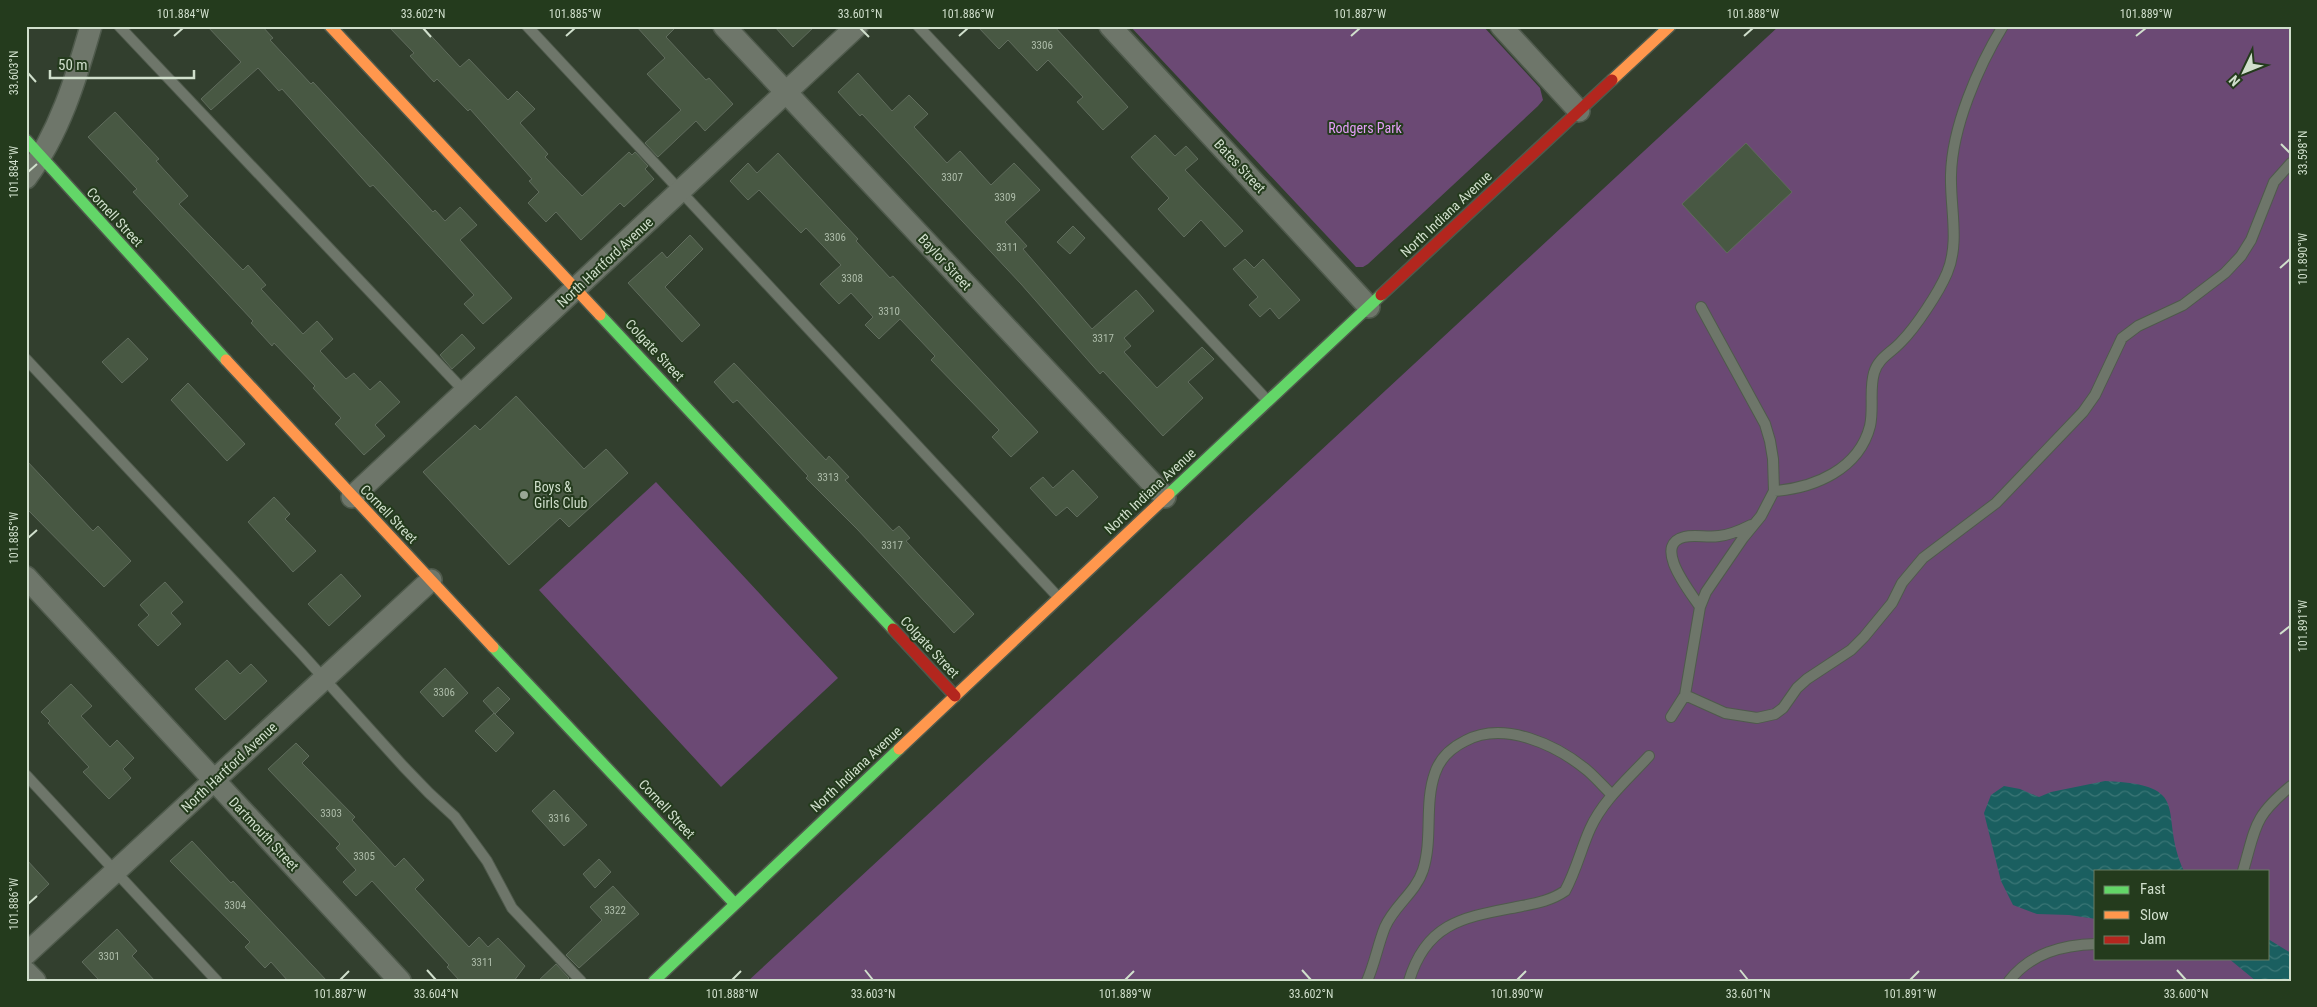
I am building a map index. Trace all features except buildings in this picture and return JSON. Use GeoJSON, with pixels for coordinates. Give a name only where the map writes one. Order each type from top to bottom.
{"type":"FeatureCollection","features":[{"type":"Feature","properties":{"kind":"street"},"geometry":{"type":"LineString","coordinates":[[26,178],[33,148],[62,112],[79,66],[90,26]]}},
{"type":"Feature","properties":{"kind":"street","name":"Colgate Street"},"geometry":{"type":"LineString","coordinates":[[330,26],[956,696]]}},
{"type":"Feature","properties":{"kind":"street","name":"Baylor Street"},"geometry":{"type":"LineString","coordinates":[[724,26],[1165,497]]}},
{"type":"Feature","properties":{"kind":"street","name":"North Hartford Avenue"},"geometry":{"type":"LineString","coordinates":[[352,497],[857,26]]}},
{"type":"Feature","properties":{"kind":"street","name":"Bates Street"},"geometry":{"type":"LineString","coordinates":[[1110,26],[1369,306]]}},
{"type":"Feature","properties":{"kind":"street"},"geometry":{"type":"LineString","coordinates":[[1501,26],[1579,111]]}},
{"type":"Feature","properties":{"kind":"street","name":"North Indiana Avenue"},"geometry":{"type":"LineString","coordinates":[[654,981],[1165,497],[1670,26]]}},
{"type":"Feature","properties":{"kind":"street","name":"Cornell Street"},"geometry":{"type":"LineString","coordinates":[[33,148],[352,497],[735,904]]}},
{"type":"Feature","properties":{"kind":"street","name":"Dartmouth Street"},"geometry":{"type":"LineString","coordinates":[[26,577],[400,981]]}},
{"type":"Feature","properties":{"kind":"street","name":"North Hartford Avenue"},"geometry":{"type":"LineString","coordinates":[[26,954],[431,580]]}},
{"type":"Feature","properties":{"kind":"street"},"geometry":{"type":"LineString","coordinates":[[26,972],[35,981]]}},
{"type":"Feature","properties":{"kind":"lane"},"geometry":{"type":"LineString","coordinates":[[119,26],[465,392]]}},
{"type":"Feature","properties":{"kind":"lane"},"geometry":{"type":"LineString","coordinates":[[527,26],[1059,598]]}},
{"type":"Feature","properties":{"kind":"lane"},"geometry":{"type":"LineString","coordinates":[[918,26],[1268,401]]}},
{"type":"Feature","properties":{"kind":"lane"},"geometry":{"type":"LineString","coordinates":[[1774,491],[1802,486],[1830,476],[1844,467],[1856,455],[1870,425],[1872,382],[1880,360],[1901,343],[1948,273],[1954,243],[1951,174],[1958,130],[1981,68],[2003,26]]}},
{"type":"Feature","properties":{"kind":"lane"},"geometry":{"type":"LineString","coordinates":[[1685,695],[1725,714],[1767,717],[1783,708],[1806,679],[1851,650],[1892,603],[1902,583],[1923,558],[1996,503],[2083,412],[2095,395],[2122,338],[2138,326],[2183,305],[2225,273],[2241,256],[2252,240],[2274,182],[2291,163]]}},
{"type":"Feature","properties":{"kind":"lane"},"geometry":{"type":"LineString","coordinates":[[1671,717],[1685,695],[1700,608],[1712,580],[1768,506],[1774,491],[1773,459],[1765,424],[1701,307]]}},
{"type":"Feature","properties":{"kind":"lane"},"geometry":{"type":"LineString","coordinates":[[26,359],[429,793],[456,817],[487,861],[512,908],[581,981]]}},
{"type":"Feature","properties":{"kind":"lane"},"geometry":{"type":"LineString","coordinates":[[1700,608],[1672,562],[1671,555],[1674,544],[1686,536],[1731,534],[1754,524]]}},
{"type":"Feature","properties":{"kind":"lane"},"geometry":{"type":"LineString","coordinates":[[1367,981],[1385,926],[1422,874],[1429,835],[1431,785],[1442,758],[1454,746],[1488,733],[1506,733],[1522,737],[1568,758],[1587,770],[1612,795]]}},
{"type":"Feature","properties":{"kind":"lane"},"geometry":{"type":"LineString","coordinates":[[1409,981],[1419,953],[1439,931],[1447,926],[1455,922],[1557,897],[1565,891],[1590,828],[1612,795],[1649,756]]}},
{"type":"Feature","properties":{"kind":"lane"},"geometry":{"type":"LineString","coordinates":[[26,775],[114,873],[217,981]]}},
{"type":"Feature","properties":{"kind":"lane"},"geometry":{"type":"LineString","coordinates":[[2243,870],[2258,820],[2272,802],[2291,786]]}},
{"type":"Feature","properties":{"kind":"lane"},"geometry":{"type":"LineString","coordinates":[[2009,981],[2027,963],[2041,954],[2060,948],[2094,944]]}},
{"type":"Feature","properties":{"kind":"green space","name":"Rodgers Park"},"geometry":{"type":"Polygon","coordinates":[[[1130,26],[1483,26],[1540,88],[1543,100],[1368,264],[1363,267],[1356,267],[1130,26]]]}},
{"type":"Feature","properties":{"kind":"green space"},"geometry":{"type":"Polygon","coordinates":[[[1779,26],[2291,26],[2291,981],[748,981],[1779,26]]]}},
{"type":"Feature","properties":{"kind":"green space"},"geometry":{"type":"Polygon","coordinates":[[[656,482],[838,678],[721,787],[539,590],[656,482]]]}},
{"type":"Feature","properties":{"kind":"water"},"geometry":{"type":"Polygon","coordinates":[[[2105,781],[2152,788],[2163,796],[2168,805],[2177,850],[2184,870],[2094,870],[2094,919],[2069,915],[2037,914],[2013,905],[2001,881],[1984,813],[1991,795],[2004,786],[2020,789],[2039,797],[2051,792],[2105,781]]]}},
{"type":"Feature","properties":{"kind":"water"},"geometry":{"type":"Polygon","coordinates":[[[2270,940],[2291,953],[2291,981],[2256,981],[2230,960],[2270,960],[2270,940]]]}},
{"type":"Feature","properties":{"kind":"traffic: fast"},"geometry":{"type":"LineString","coordinates":[[26,140],[226,360]]}},
{"type":"Feature","properties":{"kind":"traffic: fast"},"geometry":{"type":"LineString","coordinates":[[1169,494],[1381,295]]}},
{"type":"Feature","properties":{"kind":"traffic: fast"},"geometry":{"type":"LineString","coordinates":[[600,315],[893,629]]}},
{"type":"Feature","properties":{"kind":"traffic: fast"},"geometry":{"type":"LineString","coordinates":[[493,647],[735,904]]}},
{"type":"Feature","properties":{"kind":"traffic: fast"},"geometry":{"type":"LineString","coordinates":[[654,981],[899,749]]}},
{"type":"Feature","properties":{"kind":"traffic: slow"},"geometry":{"type":"LineString","coordinates":[[330,26],[600,315]]}},
{"type":"Feature","properties":{"kind":"traffic: slow"},"geometry":{"type":"LineString","coordinates":[[1612,80],[1670,26]]}},
{"type":"Feature","properties":{"kind":"traffic: slow"},"geometry":{"type":"LineString","coordinates":[[226,360],[493,647]]}},
{"type":"Feature","properties":{"kind":"traffic: slow"},"geometry":{"type":"LineString","coordinates":[[899,749],[1169,494]]}},
{"type":"Feature","properties":{"kind":"traffic: jam"},"geometry":{"type":"LineString","coordinates":[[1381,295],[1612,80]]}},
{"type":"Feature","properties":{"kind":"traffic: jam"},"geometry":{"type":"LineString","coordinates":[[893,629],[955,696]]}},
{"type":"Feature","properties":{"kind":"place","name":"Boys & Girls Club"},"geometry":{"type":"Point","coordinates":[524,495]}}]}
